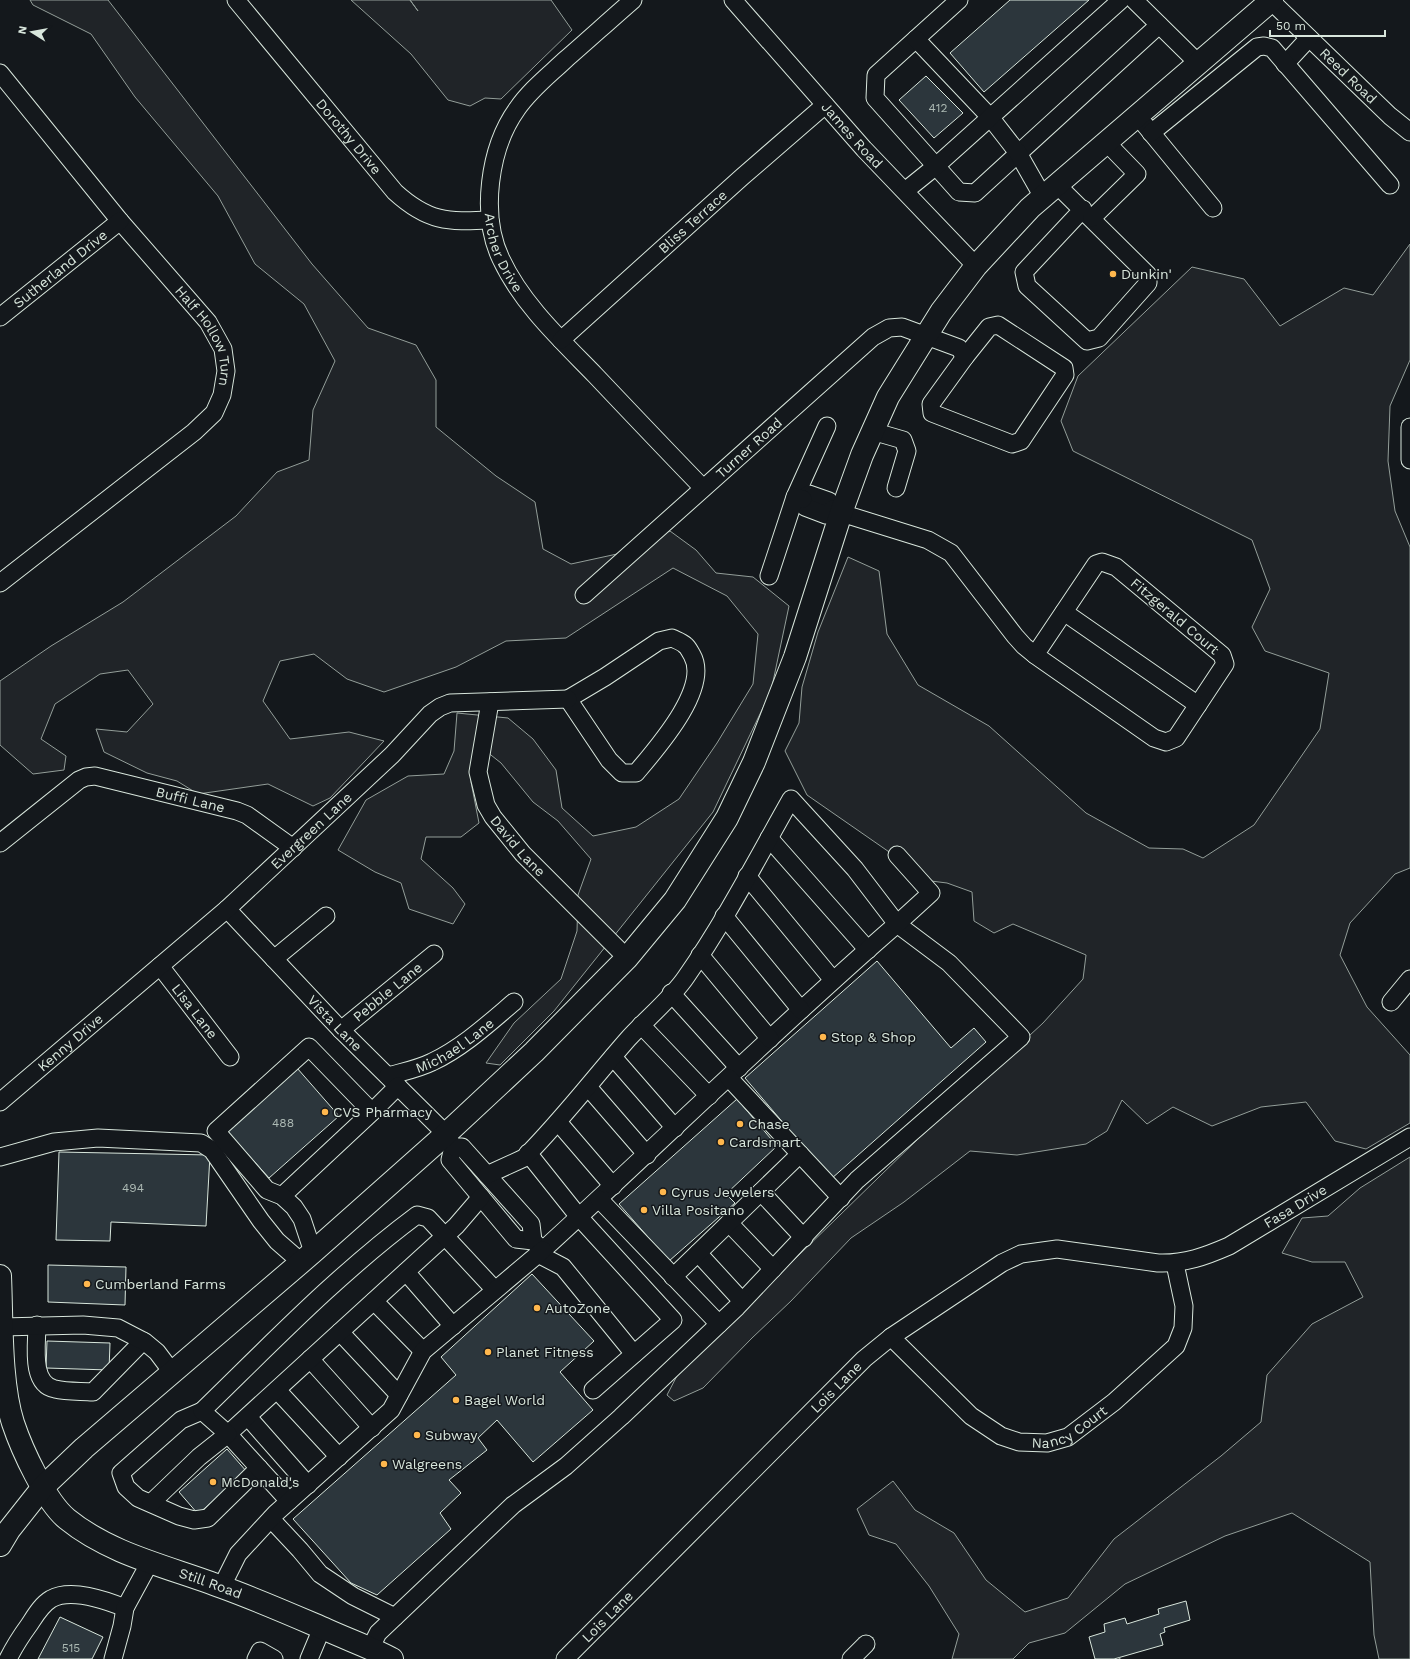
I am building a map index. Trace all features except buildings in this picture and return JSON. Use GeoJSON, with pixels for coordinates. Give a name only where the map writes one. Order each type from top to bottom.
{"type":"FeatureCollection","features":[{"type":"Feature","properties":{"kind":"main road"},"geometry":{"type":"LineString","coordinates":[[3,1533],[43,1488],[84,1448],[307,1257],[449,1141],[627,958],[674,900],[727,818],[754,762],[794,657],[837,511],[888,397],[925,335],[976,266],[1050,191],[1271,0]]}},
{"type":"Feature","properties":{"kind":"main road","name":"Still Road"},"geometry":{"type":"LineString","coordinates":[[0,1276],[6,1390],[13,1422],[23,1449],[43,1488],[55,1506],[67,1519],[95,1537],[150,1562],[222,1586],[392,1659]]}},
{"type":"Feature","properties":{"kind":"street","name":"Dorothy Drive"},"geometry":{"type":"LineString","coordinates":[[236,0],[395,192],[411,207],[428,216],[459,221],[490,220]]}},
{"type":"Feature","properties":{"kind":"street","name":"Archer Drive"},"geometry":{"type":"LineString","coordinates":[[633,0],[531,91],[516,111],[500,144],[490,185],[490,220],[494,239],[501,259],[524,296],[561,340],[703,488]]}},
{"type":"Feature","properties":{"kind":"street"},"geometry":{"type":"LineString","coordinates":[[959,0],[876,75],[875,98],[959,192],[975,193],[1159,25]]}},
{"type":"Feature","properties":{"kind":"street"},"geometry":{"type":"LineString","coordinates":[[905,191],[936,166],[1121,0]]}},
{"type":"Feature","properties":{"kind":"street"},"geometry":{"type":"LineString","coordinates":[[1134,0],[1198,63]]}},
{"type":"Feature","properties":{"kind":"street","name":"Reed Road"},"geometry":{"type":"LineString","coordinates":[[1271,0],[1390,116],[1410,132]]}},
{"type":"Feature","properties":{"kind":"street","name":"James Road"},"geometry":{"type":"LineString","coordinates":[[742,3],[825,105],[976,266]]}},
{"type":"Feature","properties":{"kind":"street"},"geometry":{"type":"LineString","coordinates":[[1285,64],[1309,38]]}},
{"type":"Feature","properties":{"kind":"street"},"geometry":{"type":"LineString","coordinates":[[916,39],[990,117],[1050,191],[1088,214],[1148,275],[1148,283],[1098,338],[1087,341],[1027,286],[1024,272],[1088,214],[1137,174],[1106,142]]}},
{"type":"Feature","properties":{"kind":"street"},"geometry":{"type":"LineString","coordinates":[[1151,133],[1257,47],[1264,46],[1272,48],[1390,185]]}},
{"type":"Feature","properties":{"kind":"street","name":"Half Hollow Turn"},"geometry":{"type":"LineString","coordinates":[[0,73],[120,220],[208,322],[223,348],[226,371],[222,395],[214,413],[194,432],[0,583]]}},
{"type":"Feature","properties":{"kind":"street","name":"Bliss Terrace"},"geometry":{"type":"LineString","coordinates":[[561,340],[742,177],[825,105]]}},
{"type":"Feature","properties":{"kind":"street"},"geometry":{"type":"LineString","coordinates":[[1137,115],[1213,208]]}},
{"type":"Feature","properties":{"kind":"street","name":"Sutherland Drive"},"geometry":{"type":"LineString","coordinates":[[0,317],[120,220]]}},
{"type":"Feature","properties":{"kind":"street"},"geometry":{"type":"LineString","coordinates":[[998,325],[1064,368],[1065,375],[1020,441],[1012,444],[932,413],[931,404],[965,357],[989,327],[998,325]]}},
{"type":"Feature","properties":{"kind":"street","name":"Turner Road"},"geometry":{"type":"LineString","coordinates":[[584,595],[873,336],[890,328],[902,327],[959,348],[965,357]]}},
{"type":"Feature","properties":{"kind":"street"},"geometry":{"type":"LineString","coordinates":[[769,576],[827,426]]}},
{"type":"Feature","properties":{"kind":"street"},"geometry":{"type":"LineString","coordinates":[[1410,427],[1410,460]]}},
{"type":"Feature","properties":{"kind":"street"},"geometry":{"type":"LineString","coordinates":[[872,431],[903,440],[907,451],[896,488]]}},
{"type":"Feature","properties":{"kind":"street"},"geometry":{"type":"LineString","coordinates":[[799,498],[809,494],[829,501],[837,511]]}},
{"type":"Feature","properties":{"kind":"street","name":"Fitzgerald Court"},"geometry":{"type":"LineString","coordinates":[[837,511],[928,540],[951,553],[1024,646],[1154,738],[1166,742],[1176,738],[1225,664],[1222,655],[1116,567],[1102,562],[1096,564],[1036,654]]}},
{"type":"Feature","properties":{"kind":"street"},"geometry":{"type":"LineString","coordinates":[[1064,612],[1198,705]]}},
{"type":"Feature","properties":{"kind":"street"},"geometry":{"type":"LineString","coordinates":[[672,638],[686,645],[696,661],[696,680],[687,702],[663,740],[636,773],[622,773],[609,760],[568,699],[606,677],[659,641],[672,638]]}},
{"type":"Feature","properties":{"kind":"street","name":"Evergreen Lane"},"geometry":{"type":"LineString","coordinates":[[140,983],[227,909],[392,755],[430,714],[440,707],[450,703],[568,699]]}},
{"type":"Feature","properties":{"kind":"street","name":"David Lane"},"geometry":{"type":"LineString","coordinates":[[490,702],[478,772],[490,811],[523,854],[627,958]]}},
{"type":"Feature","properties":{"kind":"street","name":"Buffi Lane"},"geometry":{"type":"LineString","coordinates":[[0,843],[79,780],[86,776],[95,776],[237,811],[247,815],[293,848]]}},
{"type":"Feature","properties":{"kind":"street"},"geometry":{"type":"LineString","coordinates":[[370,1649],[378,1633],[513,1505],[566,1466],[621,1417],[719,1324],[804,1238],[868,1170],[1021,1037],[949,963],[897,924],[855,869],[791,800],[724,916],[685,979],[641,1025],[558,1122],[526,1155],[487,1175]]}},
{"type":"Feature","properties":{"kind":"street"},"geometry":{"type":"LineString","coordinates":[[769,838],[868,950]]}},
{"type":"Feature","properties":{"kind":"street"},"geometry":{"type":"LineString","coordinates":[[222,1586],[238,1554],[271,1519],[289,1501],[391,1410],[423,1351],[495,1290],[538,1248],[579,1217],[599,1199],[833,980],[931,893],[897,855]]}},
{"type":"Feature","properties":{"kind":"street"},"geometry":{"type":"LineString","coordinates":[[747,876],[833,980]]}},
{"type":"Feature","properties":{"kind":"street","name":"Vista Lane"},"geometry":{"type":"LineString","coordinates":[[227,909],[341,1030],[393,1081],[449,1141],[462,1147],[532,1224],[538,1248]]}},
{"type":"Feature","properties":{"kind":"street"},"geometry":{"type":"LineString","coordinates":[[274,959],[326,916]]}},
{"type":"Feature","properties":{"kind":"street"},"geometry":{"type":"LineString","coordinates":[[724,916],[801,1010]]}},
{"type":"Feature","properties":{"kind":"street","name":"Pebble Lane"},"geometry":{"type":"LineString","coordinates":[[341,1030],[434,954]]}},
{"type":"Feature","properties":{"kind":"street"},"geometry":{"type":"LineString","coordinates":[[700,955],[770,1039]]}},
{"type":"Feature","properties":{"kind":"street","name":"Lisa Lane"},"geometry":{"type":"LineString","coordinates":[[160,966],[230,1057]]}},
{"type":"Feature","properties":{"kind":"street"},"geometry":{"type":"LineString","coordinates":[[1391,1002],[1410,979]]}},
{"type":"Feature","properties":{"kind":"street","name":"Kenny Drive"},"geometry":{"type":"LineString","coordinates":[[0,1102],[140,983]]}},
{"type":"Feature","properties":{"kind":"street"},"geometry":{"type":"LineString","coordinates":[[672,993],[734,1073],[800,1154],[841,1198]]}},
{"type":"Feature","properties":{"kind":"street","name":"Michael Lane"},"geometry":{"type":"LineString","coordinates":[[393,1081],[452,1051],[514,1002]]}},
{"type":"Feature","properties":{"kind":"street"},"geometry":{"type":"LineString","coordinates":[[641,1025],[709,1096]]}},
{"type":"Feature","properties":{"kind":"street"},"geometry":{"type":"LineString","coordinates":[[307,1257],[302,1219],[294,1207],[282,1196],[267,1190],[216,1131],[310,1047],[372,1112]]}},
{"type":"Feature","properties":{"kind":"street"},"geometry":{"type":"LineString","coordinates":[[613,1057],[676,1128]]}},
{"type":"Feature","properties":{"kind":"street"},"geometry":{"type":"LineString","coordinates":[[282,1196],[372,1112],[393,1081]]}},
{"type":"Feature","properties":{"kind":"street"},"geometry":{"type":"LineString","coordinates":[[588,1087],[647,1155]]}},
{"type":"Feature","properties":{"kind":"street"},"geometry":{"type":"LineString","coordinates":[[558,1122],[613,1186]]}},
{"type":"Feature","properties":{"kind":"street"},"geometry":{"type":"LineString","coordinates":[[0,1157],[54,1142],[98,1138],[201,1143],[212,1150],[277,1241],[307,1257]]}},
{"type":"Feature","properties":{"kind":"street","name":"Fasa Drive"},"geometry":{"type":"LineString","coordinates":[[1175,1264],[1200,1258],[1229,1246],[1410,1138]]}},
{"type":"Feature","properties":{"kind":"street"},"geometry":{"type":"LineString","coordinates":[[449,1141],[450,1160],[516,1239],[538,1248],[563,1267],[634,1354]]}},
{"type":"Feature","properties":{"kind":"street"},"geometry":{"type":"LineString","coordinates":[[673,1277],[800,1154]]}},
{"type":"Feature","properties":{"kind":"street"},"geometry":{"type":"LineString","coordinates":[[526,1155],[579,1217],[673,1320],[593,1390]]}},
{"type":"Feature","properties":{"kind":"street"},"geometry":{"type":"LineString","coordinates":[[761,1192],[804,1238]]}},
{"type":"Feature","properties":{"kind":"street"},"geometry":{"type":"LineString","coordinates":[[151,1503],[200,1457],[248,1417],[446,1235],[481,1197]]}},
{"type":"Feature","properties":{"kind":"street"},"geometry":{"type":"LineString","coordinates":[[599,1199],[719,1324]]}},
{"type":"Feature","properties":{"kind":"street"},"geometry":{"type":"LineString","coordinates":[[259,1468],[208,1518],[194,1520],[179,1516],[138,1498],[126,1487],[121,1473],[181,1420],[202,1410],[307,1309],[388,1237],[417,1215],[428,1218],[446,1235],[495,1290]]}},
{"type":"Feature","properties":{"kind":"street"},"geometry":{"type":"LineString","coordinates":[[729,1223],[773,1269]]}},
{"type":"Feature","properties":{"kind":"street","name":"Lois Lane"},"geometry":{"type":"LineString","coordinates":[[565,1659],[864,1359],[891,1337],[1002,1263],[1021,1254],[1056,1249],[1175,1264]]}},
{"type":"Feature","properties":{"kind":"street"},"geometry":{"type":"LineString","coordinates":[[698,1252],[742,1301]]}},
{"type":"Feature","properties":{"kind":"street","name":"Nancy Court"},"geometry":{"type":"LineString","coordinates":[[891,1337],[971,1416],[1001,1436],[1019,1442],[1047,1443],[1068,1438],[1114,1402],[1176,1346],[1183,1328],[1184,1306],[1175,1264]]}},
{"type":"Feature","properties":{"kind":"street"},"geometry":{"type":"LineString","coordinates":[[406,1272],[453,1326]]}},
{"type":"Feature","properties":{"kind":"street"},"geometry":{"type":"LineString","coordinates":[[374,1301],[423,1351]]}},
{"type":"Feature","properties":{"kind":"street"},"geometry":{"type":"LineString","coordinates":[[37,1325],[37,1368],[46,1386],[55,1389],[93,1392],[143,1341]]}},
{"type":"Feature","properties":{"kind":"street"},"geometry":{"type":"LineString","coordinates":[[2,1327],[84,1325],[118,1328],[143,1341],[157,1352],[172,1372]]}},
{"type":"Feature","properties":{"kind":"street"},"geometry":{"type":"LineString","coordinates":[[340,1332],[399,1395]]}},
{"type":"Feature","properties":{"kind":"street"},"geometry":{"type":"LineString","coordinates":[[310,1360],[372,1428]]}},
{"type":"Feature","properties":{"kind":"street"},"geometry":{"type":"LineString","coordinates":[[277,1390],[339,1457]]}},
{"type":"Feature","properties":{"kind":"street"},"geometry":{"type":"LineString","coordinates":[[202,1410],[228,1434],[289,1501]]}},
{"type":"Feature","properties":{"kind":"street"},"geometry":{"type":"LineString","coordinates":[[248,1417],[308,1485]]}},
{"type":"Feature","properties":{"kind":"street"},"geometry":{"type":"LineString","coordinates":[[271,1519],[320,1574],[353,1596],[395,1617]]}},
{"type":"Feature","properties":{"kind":"street"},"geometry":{"type":"LineString","coordinates":[[113,1659],[122,1626],[125,1608],[150,1562]]}},
{"type":"Feature","properties":{"kind":"street"},"geometry":{"type":"LineString","coordinates":[[8,1659],[13,1648],[39,1610],[51,1599],[65,1595],[100,1598],[125,1608]]}},
{"type":"Feature","properties":{"kind":"street"},"geometry":{"type":"LineString","coordinates":[[309,1659],[322,1628]]}},
{"type":"Feature","properties":{"kind":"street"},"geometry":{"type":"LineString","coordinates":[[851,1659],[866,1644]]}},
{"type":"Feature","properties":{"kind":"street"},"geometry":{"type":"LineString","coordinates":[[256,1659],[260,1651],[274,1659]]}},
{"type":"Feature","properties":{"kind":"shaded area"},"geometry":{"type":"Polygon","coordinates":[[[30,0],[108,0],[312,264],[368,328],[416,345],[436,380],[436,427],[496,476],[535,502],[543,549],[571,564],[617,554],[670,531],[696,550],[716,573],[753,577],[789,606],[771,691],[713,812],[554,1011],[500,1065],[486,1063],[514,1023],[561,979],[577,931],[578,895],[591,859],[558,821],[533,802],[501,763],[477,744],[471,782],[479,823],[461,837],[426,837],[421,859],[453,888],[465,904],[453,924],[409,909],[401,883],[375,872],[338,850],[366,800],[408,776],[444,774],[454,751],[457,713],[508,718],[533,739],[556,770],[562,808],[593,836],[636,827],[679,799],[717,743],[753,684],[758,634],[727,596],[673,568],[566,638],[506,641],[456,667],[384,692],[347,679],[314,654],[280,661],[263,701],[290,739],[349,732],[384,741],[330,798],[313,806],[268,784],[198,794],[177,781],[147,773],[104,752],[96,729],[127,732],[153,704],[128,670],[100,674],[55,704],[41,739],[66,756],[64,770],[33,774],[0,745],[0,681],[51,646],[123,602],[236,516],[277,472],[309,460],[313,410],[335,361],[304,304],[255,264],[218,196],[135,97],[91,34],[33,5],[30,0]]]}},
{"type":"Feature","properties":{"kind":"shaded area"},"geometry":{"type":"Polygon","coordinates":[[[351,0],[551,0],[572,30],[501,99],[485,98],[470,106],[448,100],[411,54],[351,0]]]}},
{"type":"Feature","properties":{"kind":"shaded area"},"geometry":{"type":"Polygon","coordinates":[[[1410,244],[1410,360],[1390,406],[1388,461],[1395,511],[1410,547],[1410,868],[1395,874],[1350,923],[1340,955],[1367,1007],[1410,1055],[1410,1123],[1366,1149],[1335,1141],[1306,1102],[1261,1107],[1212,1126],[1173,1107],[1147,1124],[1122,1100],[1107,1131],[1086,1144],[1017,1155],[970,1151],[904,1202],[851,1238],[791,1301],[703,1388],[674,1401],[667,1395],[679,1372],[919,1138],[1043,1023],[1083,979],[1086,955],[1013,924],[994,933],[974,921],[972,892],[947,883],[931,881],[807,795],[785,751],[799,723],[802,687],[818,632],[848,557],[879,571],[887,634],[918,685],[989,726],[1086,813],[1149,848],[1183,849],[1203,858],[1254,825],[1320,729],[1329,673],[1265,651],[1252,627],[1270,589],[1252,540],[1073,451],[1061,421],[1078,376],[1192,267],[1244,279],[1280,326],[1344,288],[1373,295],[1410,244]]]}},
{"type":"Feature","properties":{"kind":"shaded area"},"geometry":{"type":"Polygon","coordinates":[[[1410,1157],[1410,1659],[1379,1659],[1374,1635],[1370,1562],[1292,1513],[1225,1536],[1125,1584],[1065,1633],[1029,1643],[1013,1659],[952,1659],[959,1634],[929,1586],[896,1544],[869,1535],[857,1509],[893,1481],[915,1510],[954,1533],[986,1580],[1025,1612],[1068,1598],[1114,1539],[1221,1456],[1261,1422],[1267,1375],[1312,1324],[1363,1297],[1345,1262],[1312,1262],[1282,1253],[1302,1218],[1328,1216],[1360,1188],[1410,1157]]]}},
{"type":"Feature","properties":{"kind":"place","name":"Dunkin'"},"geometry":{"type":"Point","coordinates":[1113,274]}},
{"type":"Feature","properties":{"kind":"place","name":"Stop & Shop"},"geometry":{"type":"Point","coordinates":[823,1037]}},
{"type":"Feature","properties":{"kind":"place","name":"CVS Pharmacy"},"geometry":{"type":"Point","coordinates":[325,1112]}},
{"type":"Feature","properties":{"kind":"place","name":"Chase"},"geometry":{"type":"Point","coordinates":[740,1124]}},
{"type":"Feature","properties":{"kind":"place","name":"Cardsmart"},"geometry":{"type":"Point","coordinates":[721,1142]}},
{"type":"Feature","properties":{"kind":"place","name":"Cyrus Jewelers"},"geometry":{"type":"Point","coordinates":[663,1192]}},
{"type":"Feature","properties":{"kind":"place","name":"Villa Positano"},"geometry":{"type":"Point","coordinates":[644,1210]}},
{"type":"Feature","properties":{"kind":"place","name":"Cumberland Farms"},"geometry":{"type":"Point","coordinates":[87,1284]}},
{"type":"Feature","properties":{"kind":"place","name":"AutoZone"},"geometry":{"type":"Point","coordinates":[537,1308]}},
{"type":"Feature","properties":{"kind":"place","name":"Planet Fitness"},"geometry":{"type":"Point","coordinates":[488,1352]}},
{"type":"Feature","properties":{"kind":"place","name":"Bagel World"},"geometry":{"type":"Point","coordinates":[456,1400]}},
{"type":"Feature","properties":{"kind":"place","name":"Subway"},"geometry":{"type":"Point","coordinates":[417,1435]}},
{"type":"Feature","properties":{"kind":"place","name":"Walgreens"},"geometry":{"type":"Point","coordinates":[384,1464]}},
{"type":"Feature","properties":{"kind":"place","name":"McDonald's"},"geometry":{"type":"Point","coordinates":[213,1482]}}]}
